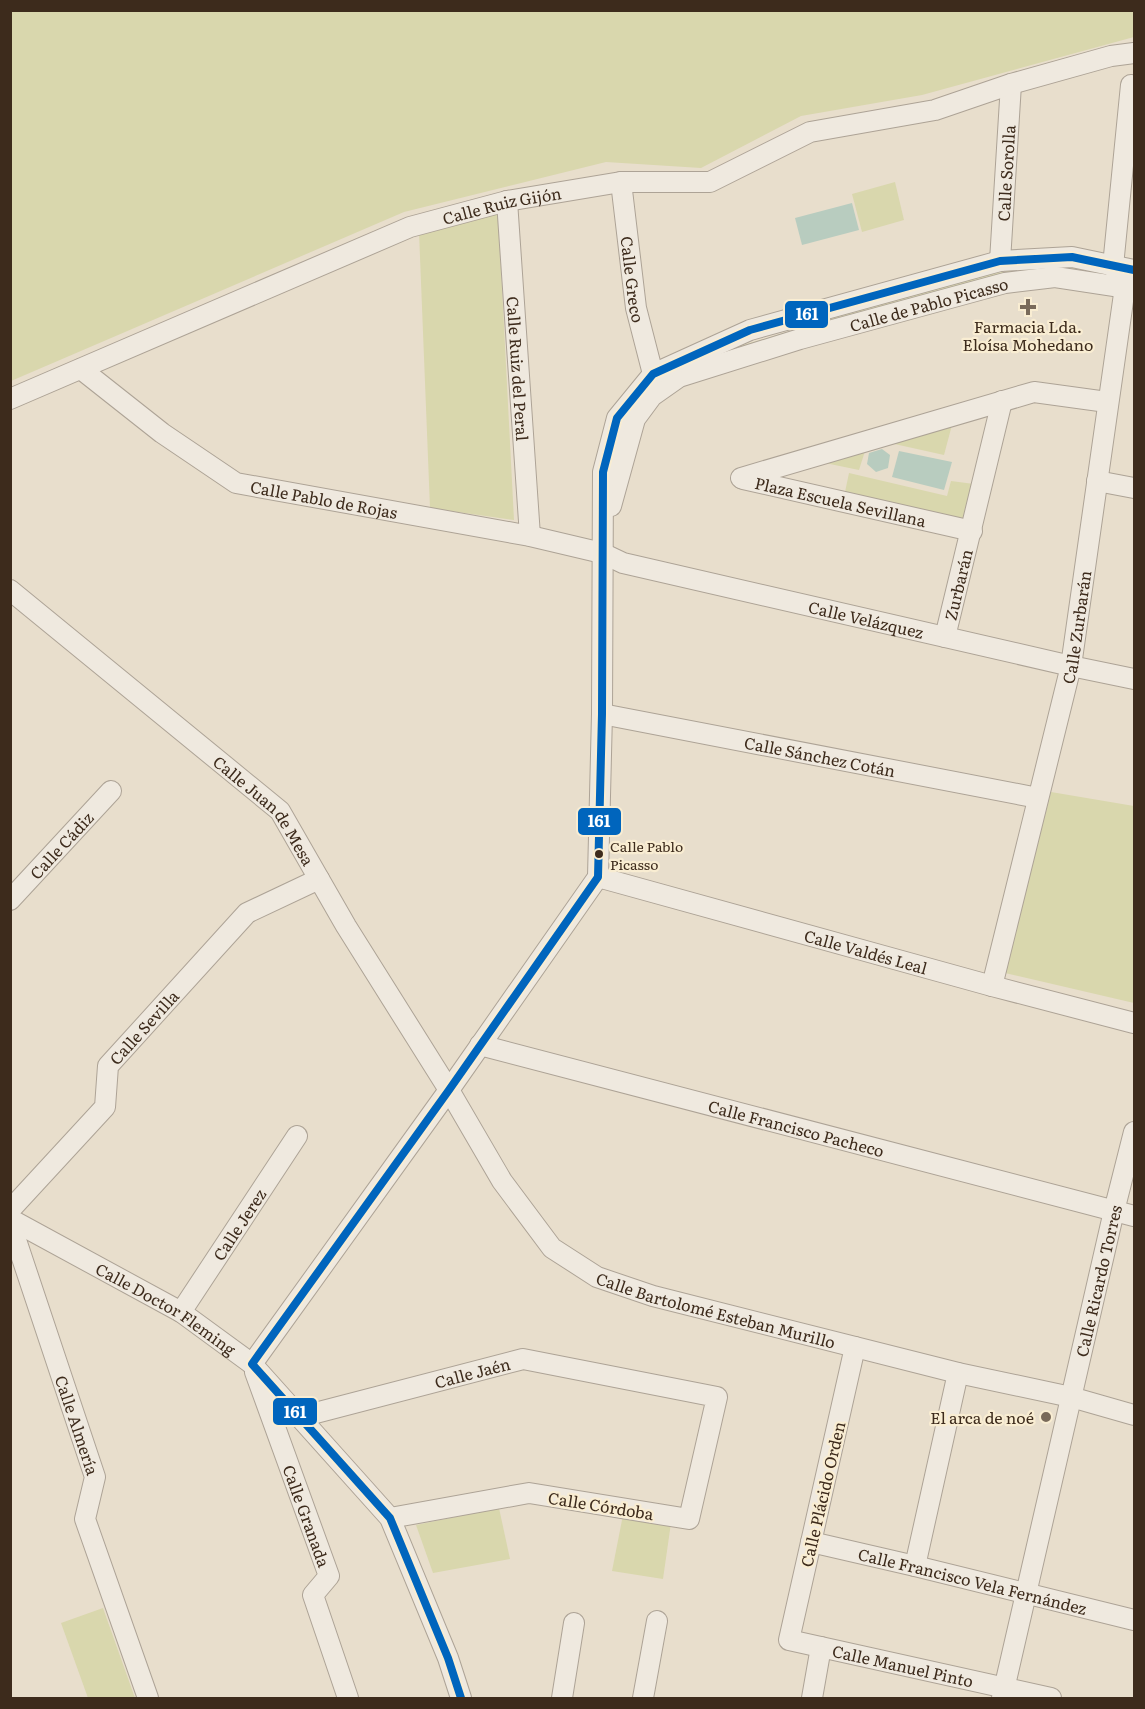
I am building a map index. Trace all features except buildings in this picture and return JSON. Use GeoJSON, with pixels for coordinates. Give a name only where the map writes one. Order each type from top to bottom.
{"type":"FeatureCollection","features":[{"type":"Feature","properties":{"kind":"street","name":"Calle Ruiz Gijón"},"geometry":{"type":"LineString","coordinates":[[10,399],[410,227],[507,201],[621,182],[710,182],[810,132],[935,110],[1011,84],[1111,56],[1134,53]]}},
{"type":"Feature","properties":{"kind":"street"},"geometry":{"type":"LineString","coordinates":[[1111,56],[1133,83],[1113,266],[1130,288]]}},
{"type":"Feature","properties":{"kind":"street","name":"Calle Sorolla"},"geometry":{"type":"LineString","coordinates":[[1000,261],[1011,84]]}},
{"type":"Feature","properties":{"kind":"street","name":"Calle Greco"},"geometry":{"type":"LineString","coordinates":[[621,182],[636,308],[653,374]]}},
{"type":"Feature","properties":{"kind":"street","name":"Calle Ruiz del Peral"},"geometry":{"type":"LineString","coordinates":[[507,201],[530,536]]}},
{"type":"Feature","properties":{"kind":"street","name":"Calle de Pablo Picasso"},"geometry":{"type":"LineString","coordinates":[[598,877],[602,714],[603,472],[617,418],[653,374],[750,330],[1000,261],[1072,257],[1134,270]]}},
{"type":"Feature","properties":{"kind":"street","name":"Calle de Pablo Picasso"},"geometry":{"type":"LineString","coordinates":[[602,553],[615,487],[635,419],[652,396],[680,377],[800,339],[1005,283],[1055,276],[1130,288]]}},
{"type":"Feature","properties":{"kind":"street","name":"Calle Zurbarán"},"geometry":{"type":"LineString","coordinates":[[992,986],[1071,666],[1107,402],[1130,288]]}},
{"type":"Feature","properties":{"kind":"street","name":"Calle Pablo de Rojas"},"geometry":{"type":"LineString","coordinates":[[81,369],[162,433],[236,483],[530,536],[602,553]]}},
{"type":"Feature","properties":{"kind":"street","name":"Plaza Escuela Sevillana"},"geometry":{"type":"LineString","coordinates":[[972,531],[741,478],[1034,392],[1107,402]]}},
{"type":"Feature","properties":{"kind":"street"},"geometry":{"type":"LineString","coordinates":[[972,531],[1002,400]]}},
{"type":"Feature","properties":{"kind":"street"},"geometry":{"type":"LineString","coordinates":[[1097,481],[1134,488]]}},
{"type":"Feature","properties":{"kind":"street","name":"Zurbarán"},"geometry":{"type":"LineString","coordinates":[[945,637],[972,531]]}},
{"type":"Feature","properties":{"kind":"street","name":"Calle Velázquez"},"geometry":{"type":"LineString","coordinates":[[602,553],[623,563],[1134,679]]}},
{"type":"Feature","properties":{"kind":"street","name":"Calle Juan de Mesa"},"geometry":{"type":"LineString","coordinates":[[10,590],[280,811],[346,926],[449,1090]]}},
{"type":"Feature","properties":{"kind":"street","name":"Calle Sánchez Cotán"},"geometry":{"type":"LineString","coordinates":[[602,714],[1038,798]]}},
{"type":"Feature","properties":{"kind":"street","name":"Calle Cádiz"},"geometry":{"type":"LineString","coordinates":[[10,900],[111,791]]}},
{"type":"Feature","properties":{"kind":"street"},"geometry":{"type":"LineString","coordinates":[[252,1364],[449,1090],[598,877]]}},
{"type":"Feature","properties":{"kind":"street","name":"Calle Valdés Leal"},"geometry":{"type":"LineString","coordinates":[[598,877],[1134,1023]]}},
{"type":"Feature","properties":{"kind":"street","name":"Calle Sevilla"},"geometry":{"type":"LineString","coordinates":[[10,1210],[105,1107],[108,1066],[248,913],[319,879]]}},
{"type":"Feature","properties":{"kind":"street","name":"Calle Francisco Pacheco"},"geometry":{"type":"LineString","coordinates":[[480,1045],[1134,1216]]}},
{"type":"Feature","properties":{"kind":"street","name":"Calle Bartolomé Esteban Murillo"},"geometry":{"type":"LineString","coordinates":[[449,1090],[502,1180],[552,1248],[597,1277],[653,1296],[958,1372],[1071,1397],[1134,1415]]}},
{"type":"Feature","properties":{"kind":"street","name":"Calle Ricardo Torres"},"geometry":{"type":"LineString","coordinates":[[1003,1693],[1134,1132]]}},
{"type":"Feature","properties":{"kind":"street","name":"Calle Jerez"},"geometry":{"type":"LineString","coordinates":[[181,1312],[297,1136]]}},
{"type":"Feature","properties":{"kind":"street","name":"Calle Doctor Fleming"},"geometry":{"type":"LineString","coordinates":[[10,1220],[181,1312],[252,1364],[390,1518],[444,1647],[461,1698]]}},
{"type":"Feature","properties":{"kind":"street","name":"Calle Almería"},"geometry":{"type":"LineString","coordinates":[[10,1220],[94,1477],[85,1519],[148,1698]]}},
{"type":"Feature","properties":{"kind":"street","name":"Calle Plácido Orden"},"geometry":{"type":"LineString","coordinates":[[789,1640],[855,1347]]}},
{"type":"Feature","properties":{"kind":"street","name":"Calle Jaén"},"geometry":{"type":"LineString","coordinates":[[300,1417],[523,1359],[717,1396]]}},
{"type":"Feature","properties":{"kind":"street","name":"Calle Granada"},"geometry":{"type":"LineString","coordinates":[[252,1364],[329,1575],[313,1595],[348,1698]]}},
{"type":"Feature","properties":{"kind":"street"},"geometry":{"type":"LineString","coordinates":[[915,1566],[958,1372]]}},
{"type":"Feature","properties":{"kind":"street","name":"Calle Córdoba"},"geometry":{"type":"LineString","coordinates":[[390,1518],[528,1493],[689,1519],[717,1396]]}},
{"type":"Feature","properties":{"kind":"street","name":"Calle Francisco Vela Fernández"},"geometry":{"type":"LineString","coordinates":[[811,1542],[1134,1620]]}},
{"type":"Feature","properties":{"kind":"street"},"geometry":{"type":"LineString","coordinates":[[643,1698],[657,1621]]}},
{"type":"Feature","properties":{"kind":"street"},"geometry":{"type":"LineString","coordinates":[[562,1698],[574,1623]]}},
{"type":"Feature","properties":{"kind":"street","name":"Calle Manuel Pinto"},"geometry":{"type":"LineString","coordinates":[[789,1640],[1003,1693],[1051,1698]]}},
{"type":"Feature","properties":{"kind":"street"},"geometry":{"type":"LineString","coordinates":[[812,1698],[821,1647]]}},
{"type":"Feature","properties":{"kind":"shaded area"},"geometry":{"type":"Polygon","coordinates":[[[11,10],[1134,10],[1134,37],[922,95],[801,116],[701,168],[606,162],[404,212],[11,381],[11,10]]]}},
{"type":"Feature","properties":{"kind":"shaded area"},"geometry":{"type":"Polygon","coordinates":[[[895,182],[904,220],[862,232],[852,194],[895,182]]]}},
{"type":"Feature","properties":{"kind":"shaded area"},"geometry":{"type":"Polygon","coordinates":[[[852,203],[859,230],[802,245],[795,218],[852,203]]]}},
{"type":"Feature","properties":{"kind":"shaded area"},"geometry":{"type":"Polygon","coordinates":[[[498,210],[514,520],[430,508],[419,232],[498,210]]]}},
{"type":"Feature","properties":{"kind":"shaded area"},"geometry":{"type":"Polygon","coordinates":[[[1021,268],[1081,268],[1079,271],[712,359],[710,355],[983,276],[1021,268]]]}},
{"type":"Feature","properties":{"kind":"shaded area"},"geometry":{"type":"Polygon","coordinates":[[[952,425],[944,455],[890,443],[952,425]]]}},
{"type":"Feature","properties":{"kind":"shaded area"},"geometry":{"type":"Polygon","coordinates":[[[882,449],[890,455],[888,468],[876,472],[867,464],[869,453],[882,449]]]}},
{"type":"Feature","properties":{"kind":"shaded area"},"geometry":{"type":"Polygon","coordinates":[[[865,451],[859,470],[825,463],[865,451]]]}},
{"type":"Feature","properties":{"kind":"shaded area"},"geometry":{"type":"Polygon","coordinates":[[[899,451],[952,462],[944,490],[892,477],[899,451]]]}},
{"type":"Feature","properties":{"kind":"shaded area"},"geometry":{"type":"Polygon","coordinates":[[[849,473],[947,496],[951,481],[974,484],[965,522],[845,492],[849,473]]]}},
{"type":"Feature","properties":{"kind":"shaded area"},"geometry":{"type":"Polygon","coordinates":[[[1051,792],[1134,806],[1134,1003],[1005,973],[1051,792]]]}},
{"type":"Feature","properties":{"kind":"shaded area"},"geometry":{"type":"Polygon","coordinates":[[[499,1508],[510,1559],[433,1573],[416,1525],[499,1508]]]}},
{"type":"Feature","properties":{"kind":"shaded area"},"geometry":{"type":"Polygon","coordinates":[[[623,1515],[671,1523],[663,1579],[612,1571],[623,1515]]]}},
{"type":"Feature","properties":{"kind":"shaded area"},"geometry":{"type":"Polygon","coordinates":[[[103,1608],[135,1698],[88,1698],[61,1623],[103,1608]]]}},
{"type":"Feature","properties":{"kind":"transit line","name":"161"},"geometry":{"type":"LineString","coordinates":[[461,1698],[448,1658],[390,1518],[252,1364],[449,1090],[598,877],[602,714],[603,472],[617,418],[653,374],[750,330],[1000,261],[1072,257],[1134,270]]}},
{"type":"Feature","properties":{"kind":"place","name":"Farmacia Lda. Eloísa Mohedano"},"geometry":{"type":"Point","coordinates":[1028,307]}},
{"type":"Feature","properties":{"kind":"place","name":"Calle Pablo Picasso"},"geometry":{"type":"Point","coordinates":[599,854]}},
{"type":"Feature","properties":{"kind":"place","name":"El arca de noé"},"geometry":{"type":"Point","coordinates":[1046,1417]}}]}
